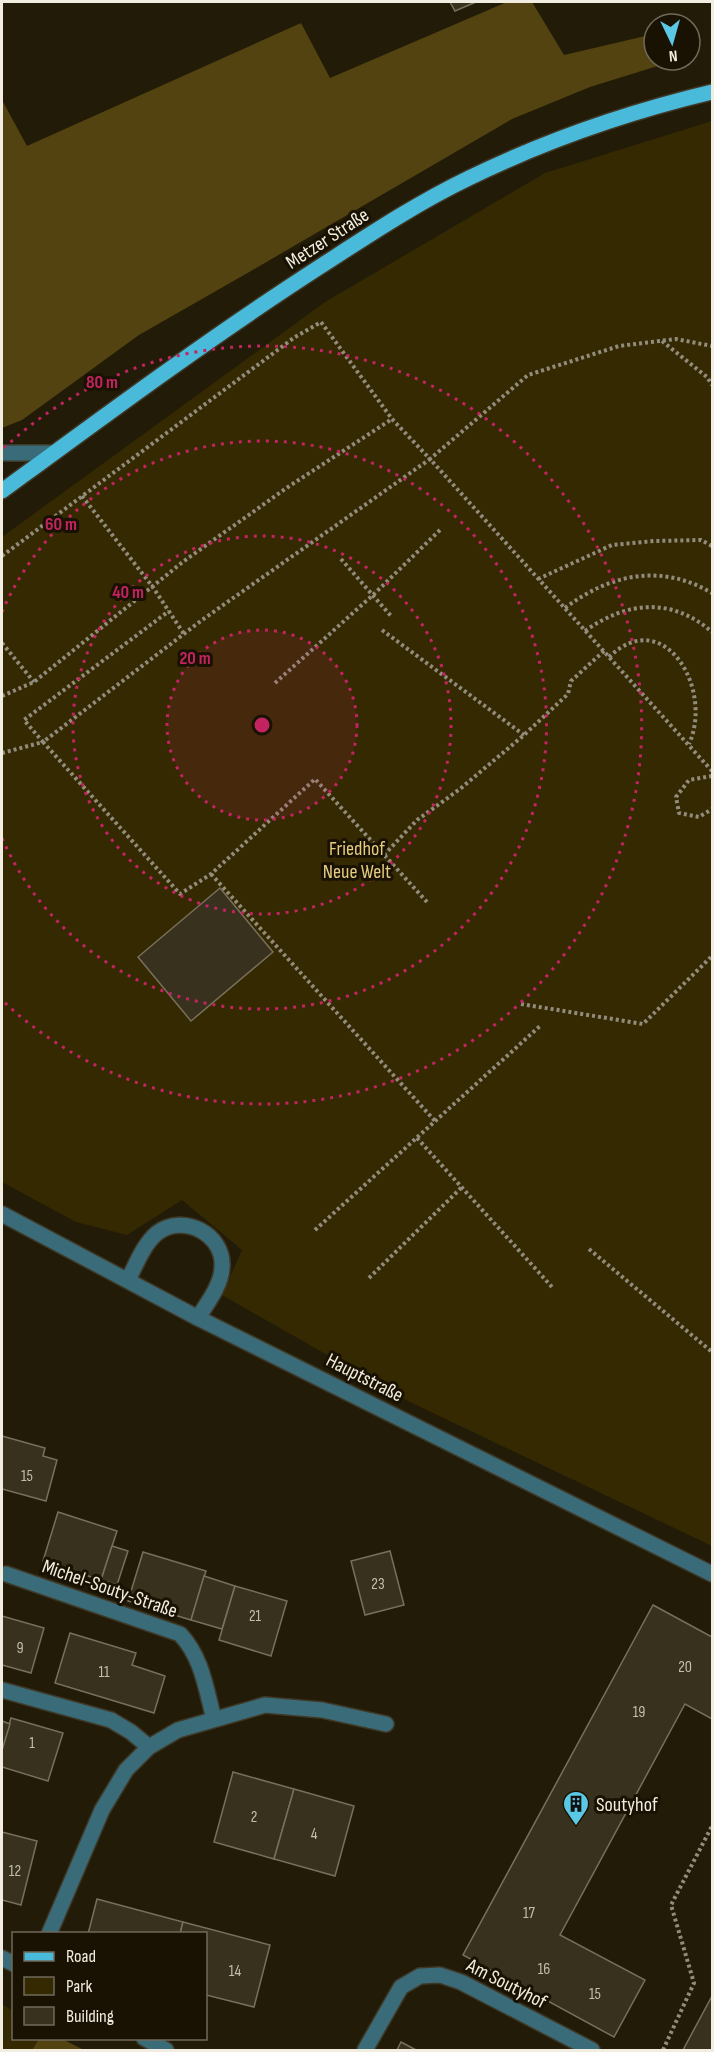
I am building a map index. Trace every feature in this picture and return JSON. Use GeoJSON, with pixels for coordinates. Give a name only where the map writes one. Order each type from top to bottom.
{"type":"FeatureCollection","features":[{"type":"Feature","properties":{"kind":"main road","name":"Metzer Straße"},"geometry":{"type":"LineString","coordinates":[[2,491],[234,323],[390,222],[457,184],[529,150],[594,126],[712,92]]}},
{"type":"Feature","properties":{"kind":"street"},"geometry":{"type":"LineString","coordinates":[[2,453],[53,453]]}},
{"type":"Feature","properties":{"kind":"street","name":"Hauptstraße"},"geometry":{"type":"LineString","coordinates":[[2,1214],[198,1318],[712,1574]]}},
{"type":"Feature","properties":{"kind":"street"},"geometry":{"type":"LineString","coordinates":[[128,1280],[141,1254],[157,1233],[175,1226],[195,1227],[207,1233],[221,1255],[222,1268],[213,1292],[198,1318]]}},
{"type":"Feature","properties":{"kind":"street","name":"Michel-Souty-Straße"},"geometry":{"type":"LineString","coordinates":[[6,1574],[180,1634],[191,1646],[198,1661],[214,1719]]}},
{"type":"Feature","properties":{"kind":"street"},"geometry":{"type":"LineString","coordinates":[[2,1690],[111,1720],[149,1747]]}},
{"type":"Feature","properties":{"kind":"street"},"geometry":{"type":"LineString","coordinates":[[50,1932],[102,1810],[126,1770],[149,1747],[178,1730],[265,1704],[322,1710],[386,1724]]}},
{"type":"Feature","properties":{"kind":"street","name":"Am Soutyhof"},"geometry":{"type":"LineString","coordinates":[[365,2050],[401,1987],[420,1976],[440,1975],[461,1982],[592,2050]]}},
{"type":"Feature","properties":{"kind":"street"},"geometry":{"type":"LineString","coordinates":[[148,2040],[165,2050]]}},
{"type":"Feature","properties":{"kind":"path"},"geometry":{"type":"LineString","coordinates":[[2,556],[295,337],[321,322],[392,419],[712,770]]}},
{"type":"Feature","properties":{"kind":"path"},"geometry":{"type":"LineString","coordinates":[[2,753],[43,742],[184,634],[430,459],[528,375],[619,346],[676,339],[712,346]]}},
{"type":"Feature","properties":{"kind":"path"},"geometry":{"type":"LineString","coordinates":[[662,341],[707,377],[712,385]]}},
{"type":"Feature","properties":{"kind":"path"},"geometry":{"type":"LineString","coordinates":[[2,696],[33,682],[152,586],[288,486],[392,419]]}},
{"type":"Feature","properties":{"kind":"path"},"geometry":{"type":"LineString","coordinates":[[82,496],[152,586],[184,634]]}},
{"type":"Feature","properties":{"kind":"path"},"geometry":{"type":"LineString","coordinates":[[275,683],[373,595],[440,530]]}},
{"type":"Feature","properties":{"kind":"path"},"geometry":{"type":"LineString","coordinates":[[538,579],[612,545],[701,540],[712,546]]}},
{"type":"Feature","properties":{"kind":"path"},"geometry":{"type":"LineString","coordinates":[[341,559],[391,615]]}},
{"type":"Feature","properties":{"kind":"path"},"geometry":{"type":"LineString","coordinates":[[565,608],[592,589],[607,582],[631,576],[656,575],[680,579],[712,593]]}},
{"type":"Feature","properties":{"kind":"path"},"geometry":{"type":"LineString","coordinates":[[585,631],[602,619],[622,611],[643,607],[664,608],[684,613],[703,623],[712,632]]}},
{"type":"Feature","properties":{"kind":"path"},"geometry":{"type":"LineString","coordinates":[[169,611],[24,720],[180,894],[211,874],[315,779],[427,902]]}},
{"type":"Feature","properties":{"kind":"path"},"geometry":{"type":"LineString","coordinates":[[382,630],[524,735]]}},
{"type":"Feature","properties":{"kind":"path"},"geometry":{"type":"LineString","coordinates":[[609,657],[615,651],[630,644],[647,641],[672,646]]}},
{"type":"Feature","properties":{"kind":"path"},"geometry":{"type":"LineString","coordinates":[[2,643],[33,682]]}},
{"type":"Feature","properties":{"kind":"path"},"geometry":{"type":"LineString","coordinates":[[384,855],[417,820],[460,789],[524,735],[568,694],[571,681],[604,651]]}},
{"type":"Feature","properties":{"kind":"path"},"geometry":{"type":"LineString","coordinates":[[689,744],[699,731]]}},
{"type":"Feature","properties":{"kind":"path"},"geometry":{"type":"LineString","coordinates":[[712,776],[689,780],[676,797],[679,813],[699,818],[712,809]]}},
{"type":"Feature","properties":{"kind":"path"},"geometry":{"type":"LineString","coordinates":[[211,874],[435,1121]]}},
{"type":"Feature","properties":{"kind":"path"},"geometry":{"type":"LineString","coordinates":[[521,1004],[643,1024],[712,956]]}},
{"type":"Feature","properties":{"kind":"path"},"geometry":{"type":"LineString","coordinates":[[315,1230],[540,1026]]}},
{"type":"Feature","properties":{"kind":"path"},"geometry":{"type":"LineString","coordinates":[[417,1138],[552,1287]]}},
{"type":"Feature","properties":{"kind":"path"},"geometry":{"type":"LineString","coordinates":[[369,1278],[462,1187]]}},
{"type":"Feature","properties":{"kind":"path"},"geometry":{"type":"LineString","coordinates":[[589,1249],[712,1352]]}},
{"type":"Feature","properties":{"kind":"path"},"geometry":{"type":"LineString","coordinates":[[663,2050],[694,1983],[670,1905],[712,1826]]}},
{"type":"Feature","properties":{"kind":"green space","name":"Friedhof Neue Welt"},"geometry":{"type":"Polygon","coordinates":[[[712,121],[712,1546],[408,1401],[222,1295],[242,1250],[182,1200],[127,1235],[76,1222],[2,1182],[2,537],[325,302],[545,173],[712,121]]]}},
{"type":"Feature","properties":{"kind":"green space"},"geometry":{"type":"Polygon","coordinates":[[[2,2004],[12,2010],[12,2040],[38,2040],[32,2050],[2,2050],[2,2004]]]}},
{"type":"Feature","properties":{"kind":"shaded area"},"geometry":{"type":"Polygon","coordinates":[[[507,2],[532,2],[564,55],[642,37],[642,71],[590,87],[512,119],[139,335],[22,420],[2,428],[2,100],[27,146],[301,23],[330,78],[507,2]]]}},
{"type":"Feature","properties":{"kind":"shaded area"},"geometry":{"type":"Polygon","coordinates":[[[38,2040],[64,2040],[84,2050],[32,2050],[38,2040]]]}},
{"type":"Feature","properties":{"kind":"building"},"geometry":{"type":"Polygon","coordinates":[[[450,2],[476,2],[455,11],[450,2]]]}},
{"type":"Feature","properties":{"kind":"building"},"geometry":{"type":"Polygon","coordinates":[[[220,888],[273,952],[191,1021],[138,957],[220,888]]]}},
{"type":"Feature","properties":{"kind":"building"},"geometry":{"type":"Polygon","coordinates":[[[2,1436],[45,1448],[43,1456],[57,1460],[46,1501],[2,1489],[2,1436]]]}},
{"type":"Feature","properties":{"kind":"building"},"geometry":{"type":"Polygon","coordinates":[[[58,1512],[117,1531],[101,1580],[85,1575],[83,1582],[59,1575],[62,1567],[43,1561],[58,1512]]]}},
{"type":"Feature","properties":{"kind":"building"},"geometry":{"type":"Polygon","coordinates":[[[112,1546],[128,1551],[117,1585],[101,1580],[112,1546]]]}},
{"type":"Feature","properties":{"kind":"building"},"geometry":{"type":"Polygon","coordinates":[[[390,1551],[404,1605],[365,1615],[351,1561],[390,1551]]]}},
{"type":"Feature","properties":{"kind":"building"},"geometry":{"type":"Polygon","coordinates":[[[143,1552],[206,1571],[191,1620],[128,1601],[143,1552]]]}},
{"type":"Feature","properties":{"kind":"building"},"geometry":{"type":"Polygon","coordinates":[[[204,1576],[235,1586],[222,1629],[191,1620],[204,1576]]]}},
{"type":"Feature","properties":{"kind":"building"},"geometry":{"type":"Polygon","coordinates":[[[235,1586],[287,1601],[271,1656],[219,1640],[235,1586]]]}},
{"type":"Feature","properties":{"kind":"building","name":"Soutyhof"},"geometry":{"type":"Polygon","coordinates":[[[653,1605],[712,1637],[712,1719],[685,1704],[560,1935],[645,1980],[614,2037],[463,1955],[653,1605]]]}},
{"type":"Feature","properties":{"kind":"building"},"geometry":{"type":"Polygon","coordinates":[[[2,1616],[44,1628],[31,1673],[2,1665],[2,1616]]]}},
{"type":"Feature","properties":{"kind":"building"},"geometry":{"type":"Polygon","coordinates":[[[70,1633],[136,1653],[132,1665],[165,1676],[154,1713],[55,1683],[70,1633]]]}},
{"type":"Feature","properties":{"kind":"building"},"geometry":{"type":"Polygon","coordinates":[[[11,1718],[63,1733],[48,1781],[2,1767],[2,1750],[11,1718]]]}},
{"type":"Feature","properties":{"kind":"building"},"geometry":{"type":"Polygon","coordinates":[[[2,1721],[10,1724],[2,1750],[2,1721]]]}},
{"type":"Feature","properties":{"kind":"building"},"geometry":{"type":"Polygon","coordinates":[[[233,1772],[294,1789],[274,1859],[214,1842],[233,1772]]]}},
{"type":"Feature","properties":{"kind":"building"},"geometry":{"type":"Polygon","coordinates":[[[294,1789],[354,1806],[335,1876],[274,1859],[294,1789]]]}},
{"type":"Feature","properties":{"kind":"building"},"geometry":{"type":"Polygon","coordinates":[[[2,1832],[37,1841],[21,1905],[2,1900],[2,1832]]]}},
{"type":"Feature","properties":{"kind":"building"},"geometry":{"type":"Polygon","coordinates":[[[97,1899],[183,1922],[180,1932],[89,1932],[97,1899]]]}},
{"type":"Feature","properties":{"kind":"building"},"geometry":{"type":"Polygon","coordinates":[[[183,1922],[270,1945],[254,2007],[207,1995],[207,1932],[180,1932],[183,1922]]]}},
{"type":"Feature","properties":{"kind":"building"},"geometry":{"type":"Polygon","coordinates":[[[712,1996],[712,2050],[683,2050],[712,1996]]]}},
{"type":"Feature","properties":{"kind":"building"},"geometry":{"type":"Polygon","coordinates":[[[401,2042],[416,2050],[397,2050],[401,2042]]]}},
{"type":"Feature","properties":{"kind":"place","name":"Soutyhof"},"geometry":{"type":"Point","coordinates":[576,1827]}}]}
